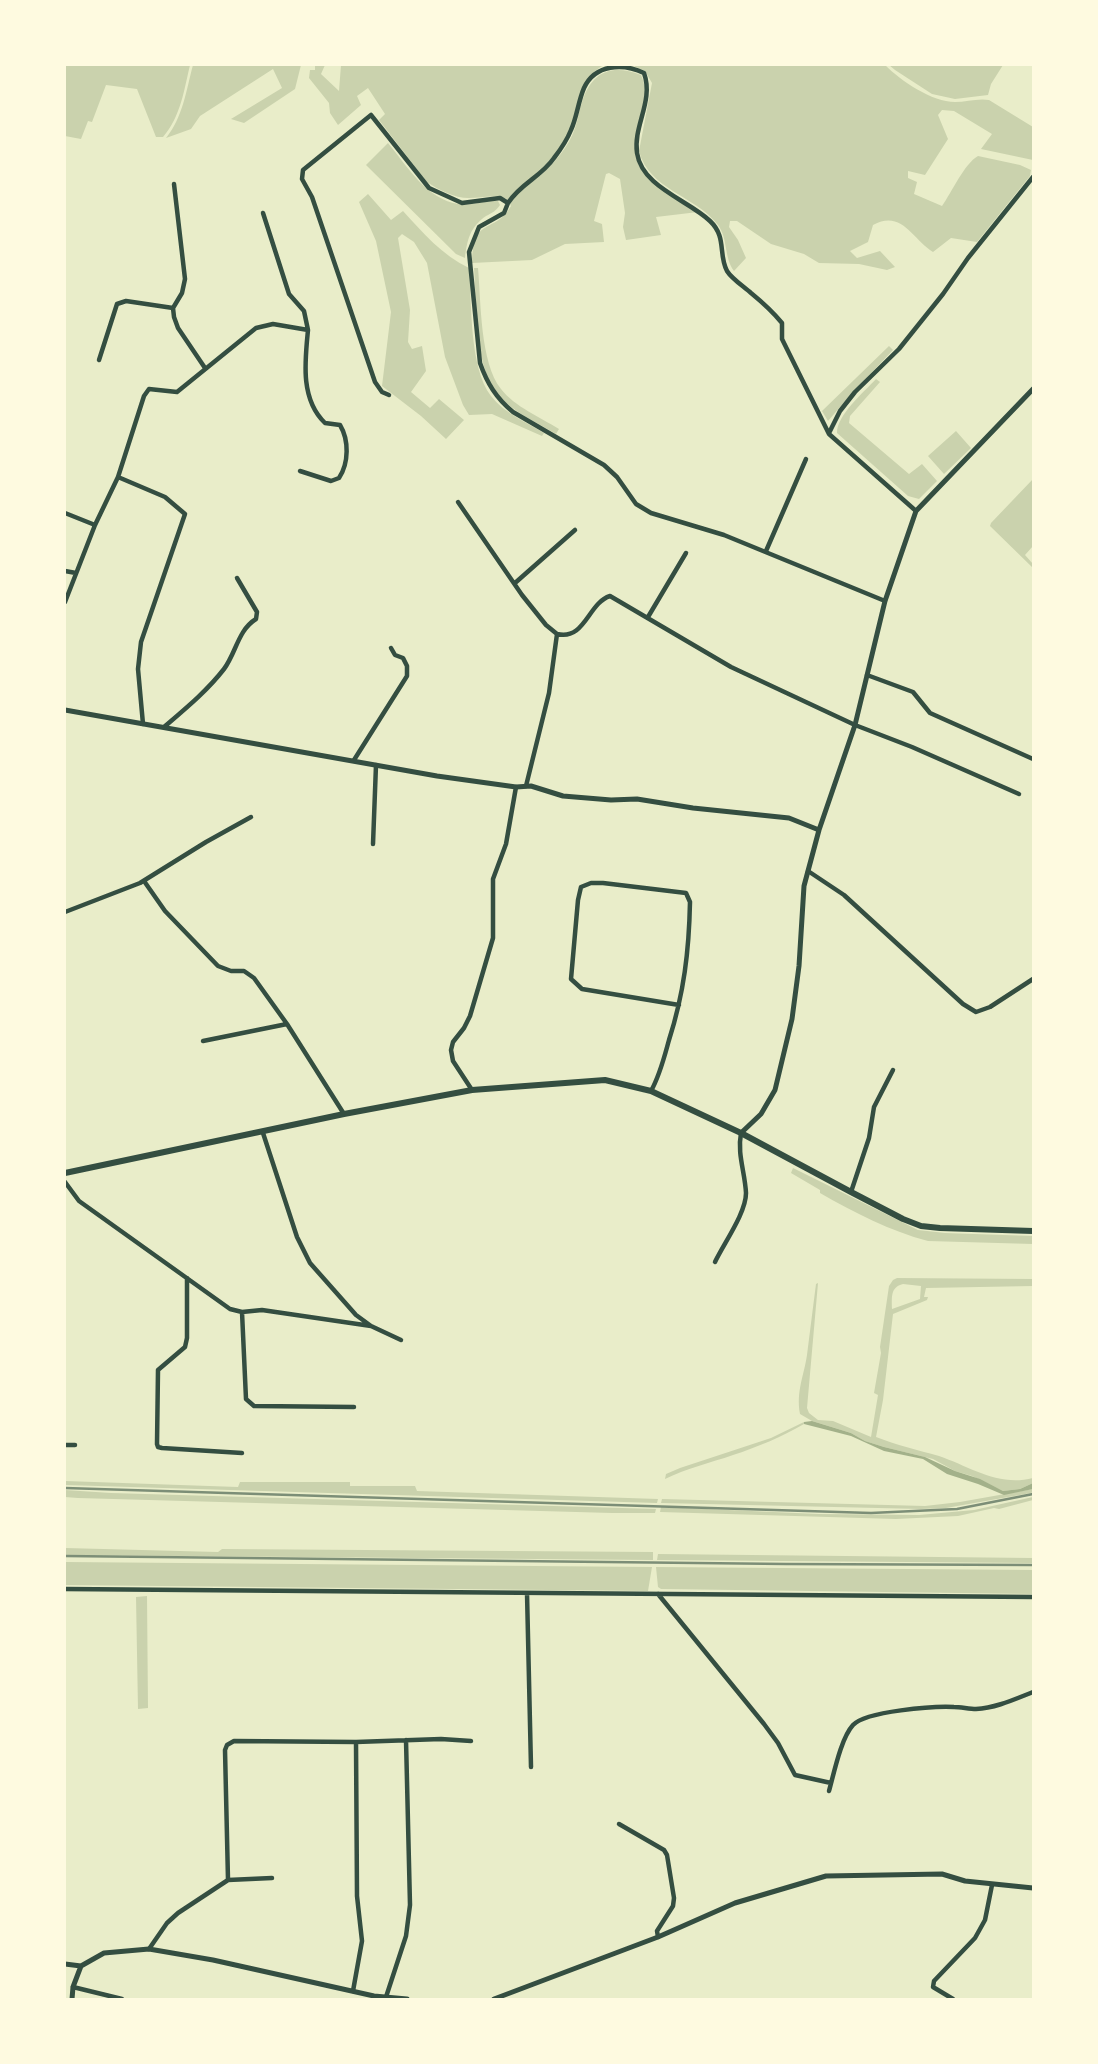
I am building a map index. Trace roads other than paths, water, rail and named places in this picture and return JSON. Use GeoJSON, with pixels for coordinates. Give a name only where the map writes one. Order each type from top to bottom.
{"type":"FeatureCollection","features":[{"type":"Feature","properties":{"kind":"main road"},"geometry":{"type":"LineString","coordinates":[[65,1173],[472,1090],[606,1080],[651,1091],[741,1133],[921,1226],[1033,1231]]}},
{"type":"Feature","properties":{"kind":"street"},"geometry":{"type":"LineString","coordinates":[[885,601],[724,535],[651,513],[636,504],[617,477],[604,465],[513,411],[500,401],[486,380],[480,363],[469,252],[479,227],[503,213],[516,191],[551,163],[562,148],[572,129],[585,85],[601,69],[617,66],[633,68],[644,74],[648,84],[637,153],[642,167],[652,180],[695,208],[715,226],[721,238],[724,265],[729,274],[782,323],[782,339],[829,434],[916,511]]}},
{"type":"Feature","properties":{"kind":"street"},"geometry":{"type":"LineString","coordinates":[[389,395],[382,392],[375,382],[312,197],[302,179],[303,170],[371,116],[429,188],[462,203],[500,198],[508,203]]}},
{"type":"Feature","properties":{"kind":"street"},"geometry":{"type":"LineString","coordinates":[[829,434],[840,411],[855,392],[898,349],[1033,177]]}},
{"type":"Feature","properties":{"kind":"street"},"geometry":{"type":"LineString","coordinates":[[174,184],[185,279],[183,293],[173,307],[178,328],[205,368]]}},
{"type":"Feature","properties":{"kind":"street"},"geometry":{"type":"LineString","coordinates":[[263,213],[289,294],[304,311],[308,330],[305,364],[308,392],[319,418],[325,423],[340,425],[346,435],[345,466],[339,478],[331,481],[300,471]]}},
{"type":"Feature","properties":{"kind":"street"},"geometry":{"type":"LineString","coordinates":[[99,360],[117,304],[126,301],[173,307]]}},
{"type":"Feature","properties":{"kind":"street"},"geometry":{"type":"LineString","coordinates":[[65,602],[95,525],[118,477],[144,396],[149,389],[177,393],[256,328],[273,324],[308,330]]}},
{"type":"Feature","properties":{"kind":"street"},"geometry":{"type":"LineString","coordinates":[[715,1262],[744,1205],[746,1194],[739,1145],[741,1133],[761,1114],[775,1090],[792,1019],[799,966],[804,886],[819,830],[855,726],[885,601],[916,511],[1033,389]]}},
{"type":"Feature","properties":{"kind":"street"},"geometry":{"type":"LineString","coordinates":[[766,551],[806,459]]}},
{"type":"Feature","properties":{"kind":"street"},"geometry":{"type":"LineString","coordinates":[[118,477],[165,497],[185,514],[141,642],[138,669],[144,724]]}},
{"type":"Feature","properties":{"kind":"street"},"geometry":{"type":"LineString","coordinates":[[458,502],[522,595],[546,625],[557,634],[566,636],[575,632],[602,598],[610,596],[731,667],[855,726],[912,747],[1019,794]]}},
{"type":"Feature","properties":{"kind":"street"},"geometry":{"type":"LineString","coordinates":[[65,513],[95,525]]}},
{"type":"Feature","properties":{"kind":"street"},"geometry":{"type":"LineString","coordinates":[[515,583],[575,530]]}},
{"type":"Feature","properties":{"kind":"street"},"geometry":{"type":"LineString","coordinates":[[648,617],[686,554]]}},
{"type":"Feature","properties":{"kind":"street"},"geometry":{"type":"LineString","coordinates":[[65,571],[76,573]]}},
{"type":"Feature","properties":{"kind":"street"},"geometry":{"type":"LineString","coordinates":[[164,727],[195,701],[218,676],[232,656],[242,633],[249,623],[256,619],[257,612],[237,578]]}},
{"type":"Feature","properties":{"kind":"street"},"geometry":{"type":"LineString","coordinates":[[526,786],[550,693],[557,634]]}},
{"type":"Feature","properties":{"kind":"street"},"geometry":{"type":"LineString","coordinates":[[354,760],[407,676],[407,666],[403,658],[395,655],[391,648]]}},
{"type":"Feature","properties":{"kind":"street"},"geometry":{"type":"LineString","coordinates":[[867,675],[913,692],[930,713],[1033,759]]}},
{"type":"Feature","properties":{"kind":"street"},"geometry":{"type":"LineString","coordinates":[[65,710],[376,765],[516,787],[526,786],[576,797],[637,799],[789,818],[819,830]]}},
{"type":"Feature","properties":{"kind":"street"},"geometry":{"type":"LineString","coordinates":[[373,844],[376,765]]}},
{"type":"Feature","properties":{"kind":"street"},"geometry":{"type":"LineString","coordinates":[[472,1090],[453,1061],[451,1050],[453,1042],[470,1016],[493,939],[493,879],[506,844],[516,787]]}},
{"type":"Feature","properties":{"kind":"street"},"geometry":{"type":"LineString","coordinates":[[65,912],[144,881],[205,842],[251,817]]}},
{"type":"Feature","properties":{"kind":"street"},"geometry":{"type":"LineString","coordinates":[[808,871],[845,895],[963,1004],[976,1012],[990,1007],[1033,979]]}},
{"type":"Feature","properties":{"kind":"street"},"geometry":{"type":"LineString","coordinates":[[144,881],[165,911],[218,966],[230,971],[244,971],[254,978],[344,1114]]}},
{"type":"Feature","properties":{"kind":"street"},"geometry":{"type":"LineString","coordinates":[[651,1091],[659,1077],[679,1005],[685,978],[690,902],[686,893],[603,883],[591,883],[582,887],[578,901],[571,979],[582,989],[679,1005]]}},
{"type":"Feature","properties":{"kind":"street"},"geometry":{"type":"LineString","coordinates":[[203,1041],[286,1024]]}},
{"type":"Feature","properties":{"kind":"street"},"geometry":{"type":"LineString","coordinates":[[851,1192],[869,1138],[874,1107],[893,1070]]}},
{"type":"Feature","properties":{"kind":"street"},"geometry":{"type":"LineString","coordinates":[[263,1133],[297,1237],[310,1263],[356,1315],[371,1326],[401,1340]]}},
{"type":"Feature","properties":{"kind":"street"},"geometry":{"type":"LineString","coordinates":[[65,1182],[79,1201],[230,1308],[242,1312],[262,1310],[371,1326]]}},
{"type":"Feature","properties":{"kind":"street"},"geometry":{"type":"LineString","coordinates":[[187,1278],[185,1347],[158,1370],[157,1444],[162,1448],[242,1453]]}},
{"type":"Feature","properties":{"kind":"street"},"geometry":{"type":"LineString","coordinates":[[242,1312],[247,1399],[254,1406],[354,1408]]}},
{"type":"Feature","properties":{"kind":"street"},"geometry":{"type":"LineString","coordinates":[[65,1445],[75,1445]]}},
{"type":"Feature","properties":{"kind":"street"},"geometry":{"type":"LineString","coordinates":[[65,1589],[1033,1597]]}},
{"type":"Feature","properties":{"kind":"street"},"geometry":{"type":"LineString","coordinates":[[527,1593],[531,1767]]}},
{"type":"Feature","properties":{"kind":"street"},"geometry":{"type":"LineString","coordinates":[[658,1594],[764,1724],[795,1774],[831,1783]]}},
{"type":"Feature","properties":{"kind":"street"},"geometry":{"type":"LineString","coordinates":[[829,1791],[846,1736],[852,1725],[866,1717],[922,1708],[976,1709],[994,1706],[1033,1692]]}},
{"type":"Feature","properties":{"kind":"street"},"geometry":{"type":"LineString","coordinates":[[386,1997],[405,1936],[410,1905],[406,1740]]}},
{"type":"Feature","properties":{"kind":"street"},"geometry":{"type":"LineString","coordinates":[[228,1880],[227,1745],[234,1741],[471,1741]]}},
{"type":"Feature","properties":{"kind":"street"},"geometry":{"type":"LineString","coordinates":[[354,1991],[362,1941],[357,1896],[356,1742]]}},
{"type":"Feature","properties":{"kind":"street"},"geometry":{"type":"LineString","coordinates":[[619,1824],[664,1850],[667,1855],[674,1898],[673,1906],[657,1931],[659,1937]]}},
{"type":"Feature","properties":{"kind":"street"},"geometry":{"type":"LineString","coordinates":[[494,1999],[659,1937],[735,1903],[826,1876],[942,1874],[965,1881],[1033,1888]]}},
{"type":"Feature","properties":{"kind":"street"},"geometry":{"type":"LineString","coordinates":[[149,1949],[167,1923],[178,1913],[228,1880],[272,1878]]}},
{"type":"Feature","properties":{"kind":"street"},"geometry":{"type":"LineString","coordinates":[[953,1999],[933,1987],[934,1981],[975,1938],[985,1920],[992,1885]]}},
{"type":"Feature","properties":{"kind":"street"},"geometry":{"type":"LineString","coordinates":[[65,1964],[81,1966],[104,1953],[149,1949],[213,1960],[354,1991],[373,1998],[407,1999]]}},
{"type":"Feature","properties":{"kind":"street"},"geometry":{"type":"LineString","coordinates":[[72,1999],[81,1966]]}},
{"type":"Feature","properties":{"kind":"street"},"geometry":{"type":"LineString","coordinates":[[74,1987],[122,1999]]}},
{"type":"Feature","properties":{"kind":"railway"},"geometry":{"type":"LineString","coordinates":[[65,1488],[871,1513],[957,1509],[1033,1494]]}},
{"type":"Feature","properties":{"kind":"railway"},"geometry":{"type":"LineString","coordinates":[[65,1556],[1033,1565]]}}]}
